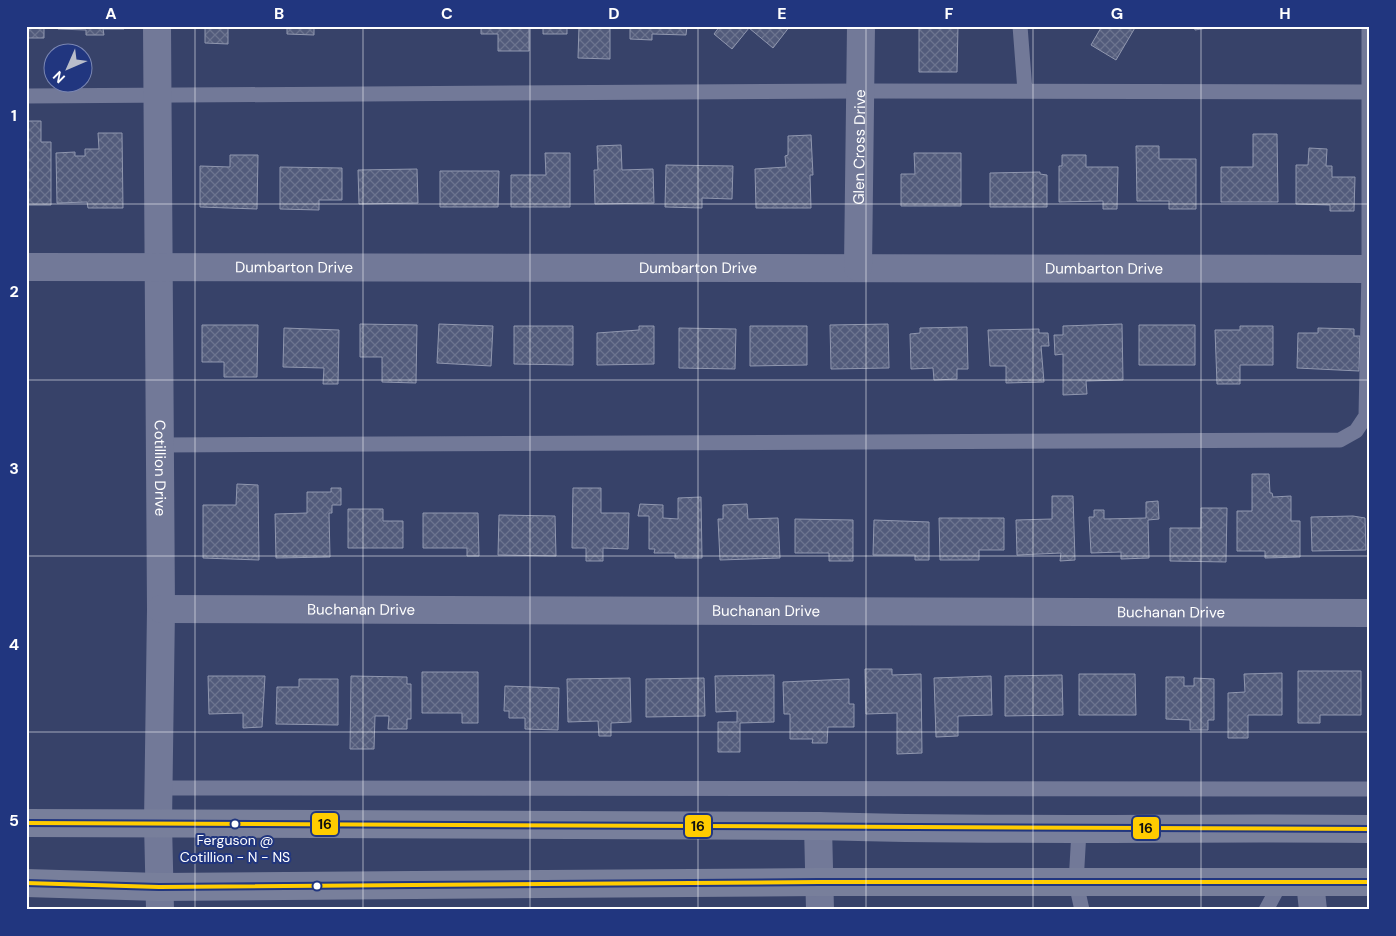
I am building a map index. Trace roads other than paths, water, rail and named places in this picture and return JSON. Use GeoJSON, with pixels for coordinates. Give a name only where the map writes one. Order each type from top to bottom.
{"type":"FeatureCollection","features":[{"type":"Feature","properties":{"kind":"main road"},"geometry":{"type":"LineString","coordinates":[[26,823],[320,826],[818,826],[927,830],[1370,829]]}},
{"type":"Feature","properties":{"kind":"main road"},"geometry":{"type":"LineString","coordinates":[[26,883],[159,898],[819,882],[1370,882]]}},
{"type":"Feature","properties":{"kind":"street","name":"Cotillion Drive"},"geometry":{"type":"LineString","coordinates":[[157,26],[161,609],[158,823],[159,898]]}},
{"type":"Feature","properties":{"kind":"street","name":"Glen Cross Drive"},"geometry":{"type":"LineString","coordinates":[[858,268],[861,91],[860,26]]}},
{"type":"Feature","properties":{"kind":"street","name":"Dumbarton Drive"},"geometry":{"type":"LineString","coordinates":[[26,267],[1370,269]]}},
{"type":"Feature","properties":{"kind":"street","name":"Buchanan Drive"},"geometry":{"type":"LineString","coordinates":[[161,609],[1370,613]]}},
{"type":"Feature","properties":{"kind":"street"},"geometry":{"type":"LineString","coordinates":[[818,826],[820,910]]}},
{"type":"Feature","properties":{"kind":"street"},"geometry":{"type":"LineString","coordinates":[[1310,882],[1313,910]]}},
{"type":"Feature","properties":{"kind":"lane"},"geometry":{"type":"LineString","coordinates":[[1020,26],[1025,91]]}},
{"type":"Feature","properties":{"kind":"lane"},"geometry":{"type":"LineString","coordinates":[[160,445],[1340,440],[1356,431],[1366,416],[1370,269],[1369,26]]}},
{"type":"Feature","properties":{"kind":"lane"},"geometry":{"type":"LineString","coordinates":[[26,96],[861,91],[1369,92]]}},
{"type":"Feature","properties":{"kind":"lane"},"geometry":{"type":"LineString","coordinates":[[159,788],[1370,789]]}},
{"type":"Feature","properties":{"kind":"lane"},"geometry":{"type":"LineString","coordinates":[[1079,830],[1076,883],[1082,910]]}},
{"type":"Feature","properties":{"kind":"lane"},"geometry":{"type":"LineString","coordinates":[[1266,910],[1281,882]]}},
{"type":"Feature","properties":{"kind":"place","name":"Ferguson @ Cotillion - N - NS"},"geometry":{"type":"Point","coordinates":[235,824]}}]}
